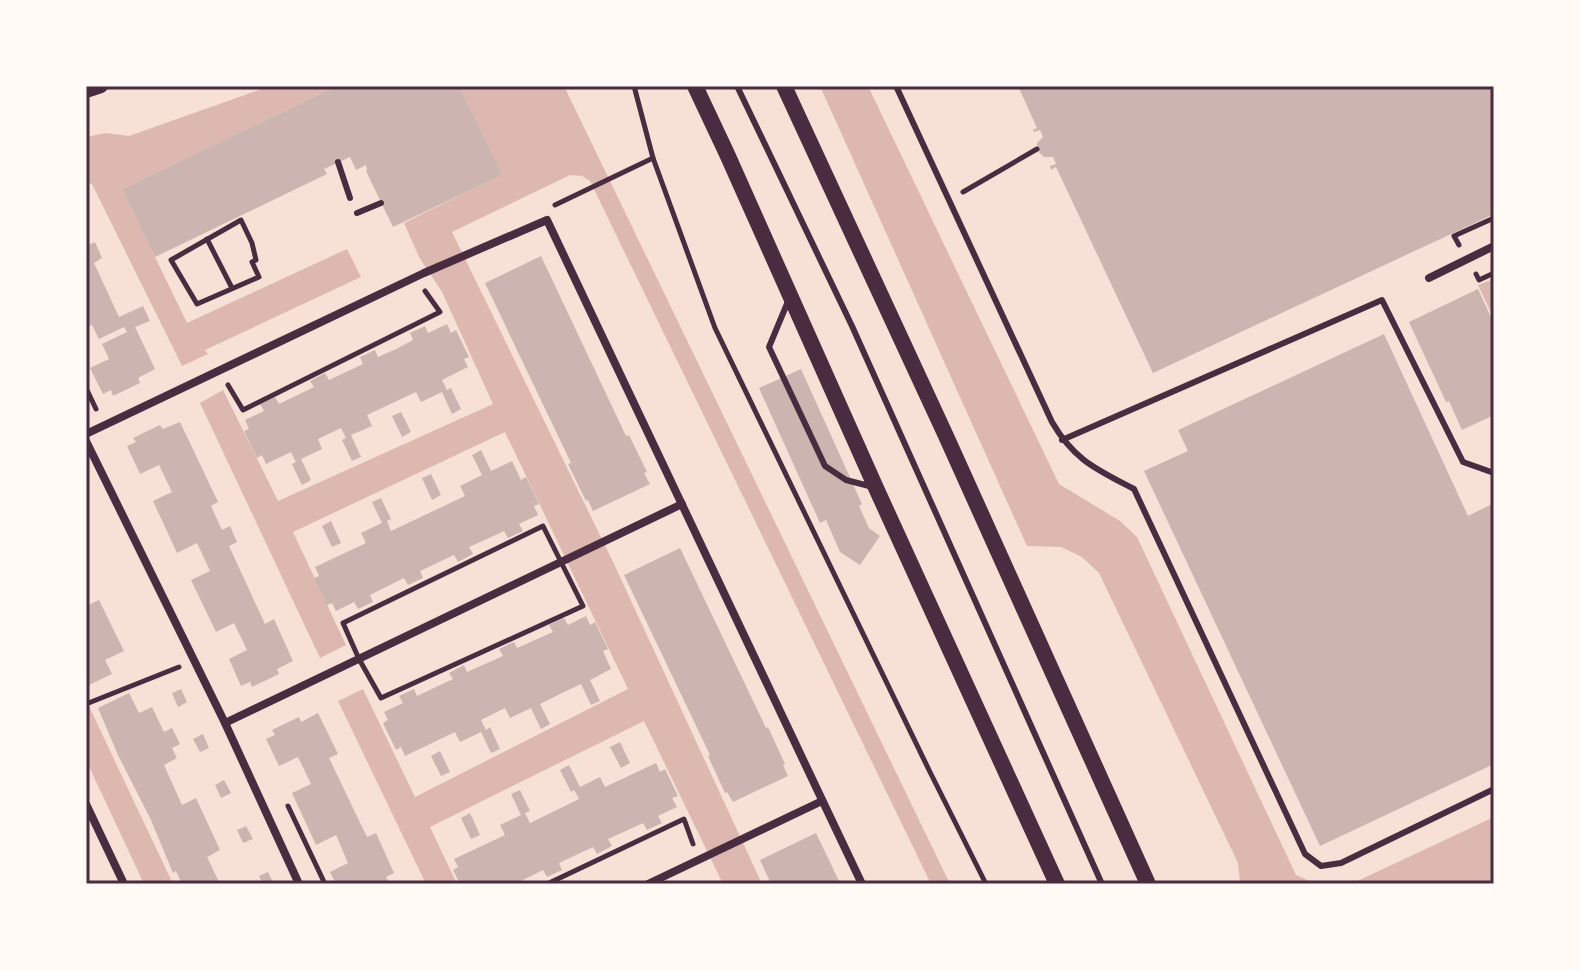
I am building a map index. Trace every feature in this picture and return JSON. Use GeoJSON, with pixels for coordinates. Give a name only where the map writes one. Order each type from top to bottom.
{"type":"FeatureCollection","features":[{"type":"Feature","properties":{"kind":"main road"},"geometry":{"type":"LineString","coordinates":[[695,86],[1057,884]]}},
{"type":"Feature","properties":{"kind":"main road"},"geometry":{"type":"LineString","coordinates":[[784,86],[1148,884]]}},
{"type":"Feature","properties":{"kind":"street"},"geometry":{"type":"LineString","coordinates":[[86,91],[101,86]]}},
{"type":"Feature","properties":{"kind":"street"},"geometry":{"type":"LineString","coordinates":[[86,434],[419,275],[547,220],[862,884]]}},
{"type":"Feature","properties":{"kind":"street"},"geometry":{"type":"LineString","coordinates":[[1429,278],[1494,246]]}},
{"type":"Feature","properties":{"kind":"street"},"geometry":{"type":"LineString","coordinates":[[86,441],[225,723],[299,884]]}},
{"type":"Feature","properties":{"kind":"street"},"geometry":{"type":"LineString","coordinates":[[225,723],[682,504]]}},
{"type":"Feature","properties":{"kind":"street"},"geometry":{"type":"LineString","coordinates":[[648,884],[822,801]]}},
{"type":"Feature","properties":{"kind":"street"},"geometry":{"type":"LineString","coordinates":[[86,804],[124,884]]}},
{"type":"Feature","properties":{"kind":"lane"},"geometry":{"type":"LineString","coordinates":[[737,86],[852,326],[1102,884]]}},
{"type":"Feature","properties":{"kind":"lane"},"geometry":{"type":"LineString","coordinates":[[896,86],[1062,440],[1094,468],[1134,489],[1305,854],[1321,866],[1341,863],[1494,789]]}},
{"type":"Feature","properties":{"kind":"lane"},"geometry":{"type":"LineString","coordinates":[[338,162],[350,198]]}},
{"type":"Feature","properties":{"kind":"lane"},"geometry":{"type":"LineString","coordinates":[[357,213],[381,203]]}},
{"type":"Feature","properties":{"kind":"lane"},"geometry":{"type":"LineString","coordinates":[[790,296],[769,347],[825,466],[846,480],[876,488]]}},
{"type":"Feature","properties":{"kind":"lane"},"geometry":{"type":"LineString","coordinates":[[1062,440],[1382,300],[1463,462],[1494,473]]}},
{"type":"Feature","properties":{"kind":"path"},"geometry":{"type":"LineString","coordinates":[[634,86],[653,158],[715,328],[986,884]]}},
{"type":"Feature","properties":{"kind":"path"},"geometry":{"type":"LineString","coordinates":[[949,200],[1037,149]]}},
{"type":"Feature","properties":{"kind":"path"},"geometry":{"type":"LineString","coordinates":[[547,220],[552,206],[653,158]]}},
{"type":"Feature","properties":{"kind":"path"},"geometry":{"type":"LineString","coordinates":[[241,220],[252,243],[256,260],[252,262],[259,277],[197,304],[171,260],[207,239],[241,220]]}},
{"type":"Feature","properties":{"kind":"path"},"geometry":{"type":"LineString","coordinates":[[207,239],[232,288]]}},
{"type":"Feature","properties":{"kind":"path"},"geometry":{"type":"LineString","coordinates":[[219,371],[243,410],[440,312],[419,275]]}},
{"type":"Feature","properties":{"kind":"path"},"geometry":{"type":"LineString","coordinates":[[543,526],[562,562],[583,606],[381,698],[343,623],[543,526]]}},
{"type":"Feature","properties":{"kind":"path"},"geometry":{"type":"LineString","coordinates":[[88,703],[195,661]]}},
{"type":"Feature","properties":{"kind":"path"},"geometry":{"type":"LineString","coordinates":[[547,884],[684,819],[701,859]]}},
{"type":"Feature","properties":{"kind":"shaded area"},"geometry":{"type":"Polygon","coordinates":[[[270,86],[341,86],[122,189],[187,323],[347,249],[361,277],[205,350],[208,354],[182,366],[92,184],[86,183],[86,137],[106,133],[129,136],[270,86]]]}},
{"type":"Feature","properties":{"kind":"shaded area"},"geometry":{"type":"Polygon","coordinates":[[[459,86],[564,86],[950,884],[931,884],[590,181],[582,176],[570,175],[452,232],[614,564],[762,884],[723,884],[644,721],[430,827],[457,884],[426,884],[338,701],[363,689],[415,797],[628,689],[505,432],[293,532],[346,645],[320,658],[200,403],[223,390],[278,501],[493,404],[442,292],[419,257],[404,223],[501,175],[459,86]]]}},
{"type":"Feature","properties":{"kind":"shaded area"},"geometry":{"type":"Polygon","coordinates":[[[820,86],[868,86],[1059,484],[1120,521],[1137,537],[1296,875],[1316,884],[1238,884],[1238,863],[1099,573],[1082,557],[1061,547],[1027,546],[820,86]]]}},
{"type":"Feature","properties":{"kind":"shaded area"},"geometry":{"type":"Polygon","coordinates":[[[1494,279],[1494,319],[1478,285],[1494,279]]]}},
{"type":"Feature","properties":{"kind":"shaded area"},"geometry":{"type":"Polygon","coordinates":[[[86,700],[173,884],[144,884],[86,760],[86,700]]]}},
{"type":"Feature","properties":{"kind":"shaded area"},"geometry":{"type":"Polygon","coordinates":[[[1494,817],[1494,880],[1485,884],[1351,884],[1494,817]]]}},
{"type":"Feature","properties":{"kind":"building"},"geometry":{"type":"Polygon","coordinates":[[[341,86],[459,86],[502,175],[393,227],[366,165],[356,170],[350,157],[324,169],[327,174],[155,257],[122,189],[341,86]]]}},
{"type":"Feature","properties":{"kind":"building"},"geometry":{"type":"Polygon","coordinates":[[[1018,86],[1494,86],[1494,214],[1153,373],[1056,167],[1051,170],[1050,166],[1056,164],[1053,157],[1044,157],[1038,151],[1037,143],[1043,137],[1040,130],[1033,130],[1037,128],[1018,86]]]}},
{"type":"Feature","properties":{"kind":"building"},"geometry":{"type":"Polygon","coordinates":[[[95,242],[102,258],[94,263],[119,317],[143,306],[150,321],[135,327],[155,369],[138,378],[140,383],[113,396],[111,390],[103,394],[90,368],[109,359],[102,344],[127,332],[124,327],[99,339],[92,325],[86,327],[86,246],[95,242]]]}},
{"type":"Feature","properties":{"kind":"building"},"geometry":{"type":"Polygon","coordinates":[[[541,256],[626,436],[629,435],[647,472],[644,473],[650,484],[593,511],[568,464],[571,463],[485,283],[541,256]]]}},
{"type":"Feature","properties":{"kind":"building"},"geometry":{"type":"Polygon","coordinates":[[[1478,289],[1494,324],[1494,415],[1462,430],[1409,322],[1478,289]]]}},
{"type":"Feature","properties":{"kind":"building"},"geometry":{"type":"Polygon","coordinates":[[[447,324],[451,333],[456,330],[469,357],[464,359],[468,367],[442,380],[447,390],[451,388],[461,409],[452,414],[442,392],[421,402],[416,392],[367,415],[372,426],[351,435],[361,457],[352,461],[342,440],[346,438],[341,428],[318,439],[322,449],[301,459],[311,480],[302,485],[292,464],[296,462],[291,452],[266,464],[262,455],[257,458],[244,431],[249,429],[245,420],[264,411],[260,404],[275,397],[279,404],[314,387],[310,381],[325,373],[329,380],[363,364],[360,357],[375,350],[378,357],[413,340],[410,333],[425,326],[428,333],[447,324]]]}},
{"type":"Feature","properties":{"kind":"building"},"geometry":{"type":"Polygon","coordinates":[[[1384,334],[1468,516],[1494,503],[1494,764],[1320,846],[1144,471],[1188,451],[1178,430],[1384,334]]]}},
{"type":"Feature","properties":{"kind":"building"},"geometry":{"type":"Polygon","coordinates":[[[801,369],[862,504],[859,506],[869,528],[880,536],[860,565],[840,552],[826,520],[820,523],[759,388],[801,369]]]}},
{"type":"Feature","properties":{"kind":"building"},"geometry":{"type":"Polygon","coordinates":[[[401,412],[411,432],[402,437],[392,416],[401,412]]]}},
{"type":"Feature","properties":{"kind":"building"},"geometry":{"type":"Polygon","coordinates":[[[180,422],[218,502],[211,506],[222,530],[230,526],[237,542],[229,546],[265,624],[274,619],[293,661],[277,669],[279,674],[252,687],[250,682],[241,686],[229,659],[247,650],[234,623],[216,632],[191,580],[210,571],[197,543],[177,553],[153,501],[172,492],[159,465],[140,474],[127,446],[136,442],[133,438],[160,425],[163,429],[180,422]]]}},
{"type":"Feature","properties":{"kind":"building"},"geometry":{"type":"Polygon","coordinates":[[[481,450],[491,471],[512,461],[521,480],[526,477],[539,504],[534,506],[538,515],[519,524],[523,531],[508,538],[504,531],[469,547],[473,554],[458,562],[454,555],[420,571],[423,578],[408,585],[404,578],[370,595],[373,602],[358,609],[354,602],[336,611],[332,603],[327,605],[314,578],[319,576],[315,567],[366,543],[361,533],[382,523],[372,502],[381,498],[391,519],[387,521],[391,531],[465,496],[460,486],[482,475],[472,455],[481,450]]]}},
{"type":"Feature","properties":{"kind":"building"},"geometry":{"type":"Polygon","coordinates":[[[431,474],[441,495],[432,500],[422,478],[431,474]]]}},
{"type":"Feature","properties":{"kind":"building"},"geometry":{"type":"Polygon","coordinates":[[[331,521],[341,543],[332,547],[322,526],[331,521]]]}},
{"type":"Feature","properties":{"kind":"building"},"geometry":{"type":"Polygon","coordinates":[[[680,548],[768,727],[788,776],[733,802],[725,793],[624,575],[680,548]]]}},
{"type":"Feature","properties":{"kind":"building"},"geometry":{"type":"Polygon","coordinates":[[[99,600],[124,651],[105,660],[112,674],[87,686],[86,606],[99,600]]]}},
{"type":"Feature","properties":{"kind":"building"},"geometry":{"type":"Polygon","coordinates":[[[586,616],[590,625],[595,622],[608,649],[603,651],[611,669],[590,680],[600,701],[591,705],[581,684],[540,704],[550,724],[541,729],[531,708],[510,718],[505,708],[481,720],[486,730],[490,727],[500,749],[491,753],[481,732],[460,742],[455,732],[405,756],[401,747],[396,750],[383,723],[388,720],[384,712],[403,703],[399,696],[414,689],[417,696],[453,679],[449,673],[464,665],[467,672],[503,656],[499,649],[514,642],[517,648],[553,632],[549,625],[564,618],[568,625],[586,616]]]}},
{"type":"Feature","properties":{"kind":"building"},"geometry":{"type":"Polygon","coordinates":[[[181,689],[187,702],[178,707],[172,693],[181,689]]]}},
{"type":"Feature","properties":{"kind":"building"},"geometry":{"type":"Polygon","coordinates":[[[129,693],[139,713],[152,707],[164,732],[172,728],[180,744],[172,748],[177,758],[164,765],[182,805],[196,798],[220,850],[207,857],[220,884],[182,884],[176,871],[173,873],[98,708],[129,693]]]}},
{"type":"Feature","properties":{"kind":"building"},"geometry":{"type":"Polygon","coordinates":[[[318,713],[338,754],[329,758],[367,837],[376,833],[394,873],[386,877],[390,884],[336,884],[330,872],[348,863],[336,835],[316,845],[292,793],[311,784],[298,757],[279,766],[266,739],[275,735],[272,730],[299,717],[301,722],[318,713]]]}},
{"type":"Feature","properties":{"kind":"building"},"geometry":{"type":"Polygon","coordinates":[[[203,734],[209,748],[200,752],[193,739],[203,734]]]}},
{"type":"Feature","properties":{"kind":"building"},"geometry":{"type":"Polygon","coordinates":[[[620,742],[630,763],[621,768],[610,747],[620,742]]]}},
{"type":"Feature","properties":{"kind":"building"},"geometry":{"type":"Polygon","coordinates":[[[440,751],[450,772],[441,776],[431,756],[440,751]]]}},
{"type":"Feature","properties":{"kind":"building"},"geometry":{"type":"Polygon","coordinates":[[[656,763],[660,772],[665,769],[678,796],[672,798],[677,807],[658,816],[662,823],[647,830],[643,823],[608,839],[612,846],[597,854],[593,847],[559,863],[562,870],[547,877],[543,870],[515,884],[460,884],[453,870],[458,867],[454,859],[505,835],[500,825],[521,815],[511,794],[520,790],[530,811],[525,813],[530,823],[579,799],[574,790],[571,792],[560,770],[569,765],[580,787],[600,777],[605,787],[656,763]]]}},
{"type":"Feature","properties":{"kind":"building"},"geometry":{"type":"Polygon","coordinates":[[[224,780],[231,793],[221,798],[215,785],[224,780]]]}},
{"type":"Feature","properties":{"kind":"building"},"geometry":{"type":"Polygon","coordinates":[[[470,813],[480,835],[471,839],[461,818],[470,813]]]}},
{"type":"Feature","properties":{"kind":"building"},"geometry":{"type":"Polygon","coordinates":[[[246,826],[253,839],[243,843],[237,830],[246,826]]]}},
{"type":"Feature","properties":{"kind":"building"},"geometry":{"type":"Polygon","coordinates":[[[816,833],[839,881],[833,884],[771,884],[760,860],[816,833]]]}},
{"type":"Feature","properties":{"kind":"building"},"geometry":{"type":"Polygon","coordinates":[[[268,872],[274,884],[263,884],[259,876],[268,872]]]}}]}
